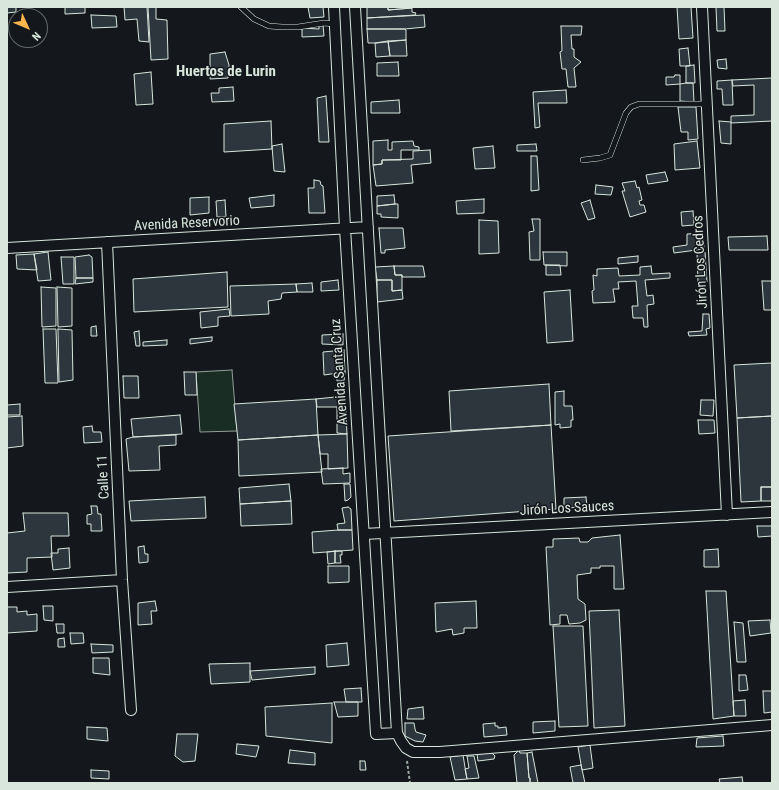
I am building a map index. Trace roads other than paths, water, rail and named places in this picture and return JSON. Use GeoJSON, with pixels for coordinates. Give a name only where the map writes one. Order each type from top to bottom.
{"type":"FeatureCollection","features":[{"type":"Feature","properties":{"kind":"street","name":"Avenida Santa Cruz"},"geometry":{"type":"LineString","coordinates":[[334,7],[345,228],[376,734],[397,733]]}},
{"type":"Feature","properties":{"kind":"street"},"geometry":{"type":"LineString","coordinates":[[355,7],[397,733],[400,741],[406,748],[413,752],[440,752],[772,725]]}},
{"type":"Feature","properties":{"kind":"street","name":"Jirón Los Cedros"},"geometry":{"type":"LineString","coordinates":[[702,7],[728,515]]}},
{"type":"Feature","properties":{"kind":"street","name":"Avenida Reservorio"},"geometry":{"type":"LineString","coordinates":[[7,248],[368,227]]}},
{"type":"Feature","properties":{"kind":"street","name":"Calle 11"},"geometry":{"type":"LineString","coordinates":[[107,242],[122,580],[131,710]]}},
{"type":"Feature","properties":{"kind":"street","name":"Jirón Los Sauces"},"geometry":{"type":"LineString","coordinates":[[364,534],[772,512]]}},
{"type":"Feature","properties":{"kind":"street"},"geometry":{"type":"LineString","coordinates":[[7,587],[122,580]]}},
{"type":"Feature","properties":{"kind":"lane"},"geometry":{"type":"LineString","coordinates":[[242,7],[254,18],[268,26],[298,27],[324,23],[335,24]]}},
{"type":"Feature","properties":{"kind":"lane"},"geometry":{"type":"LineString","coordinates":[[583,160],[610,155],[626,113],[631,107],[639,104],[707,104]]}},
{"type":"Feature","properties":{"kind":"district","name":"Huertos de Lurin"},"geometry":{"type":"Point","coordinates":[226,72]}}]}
